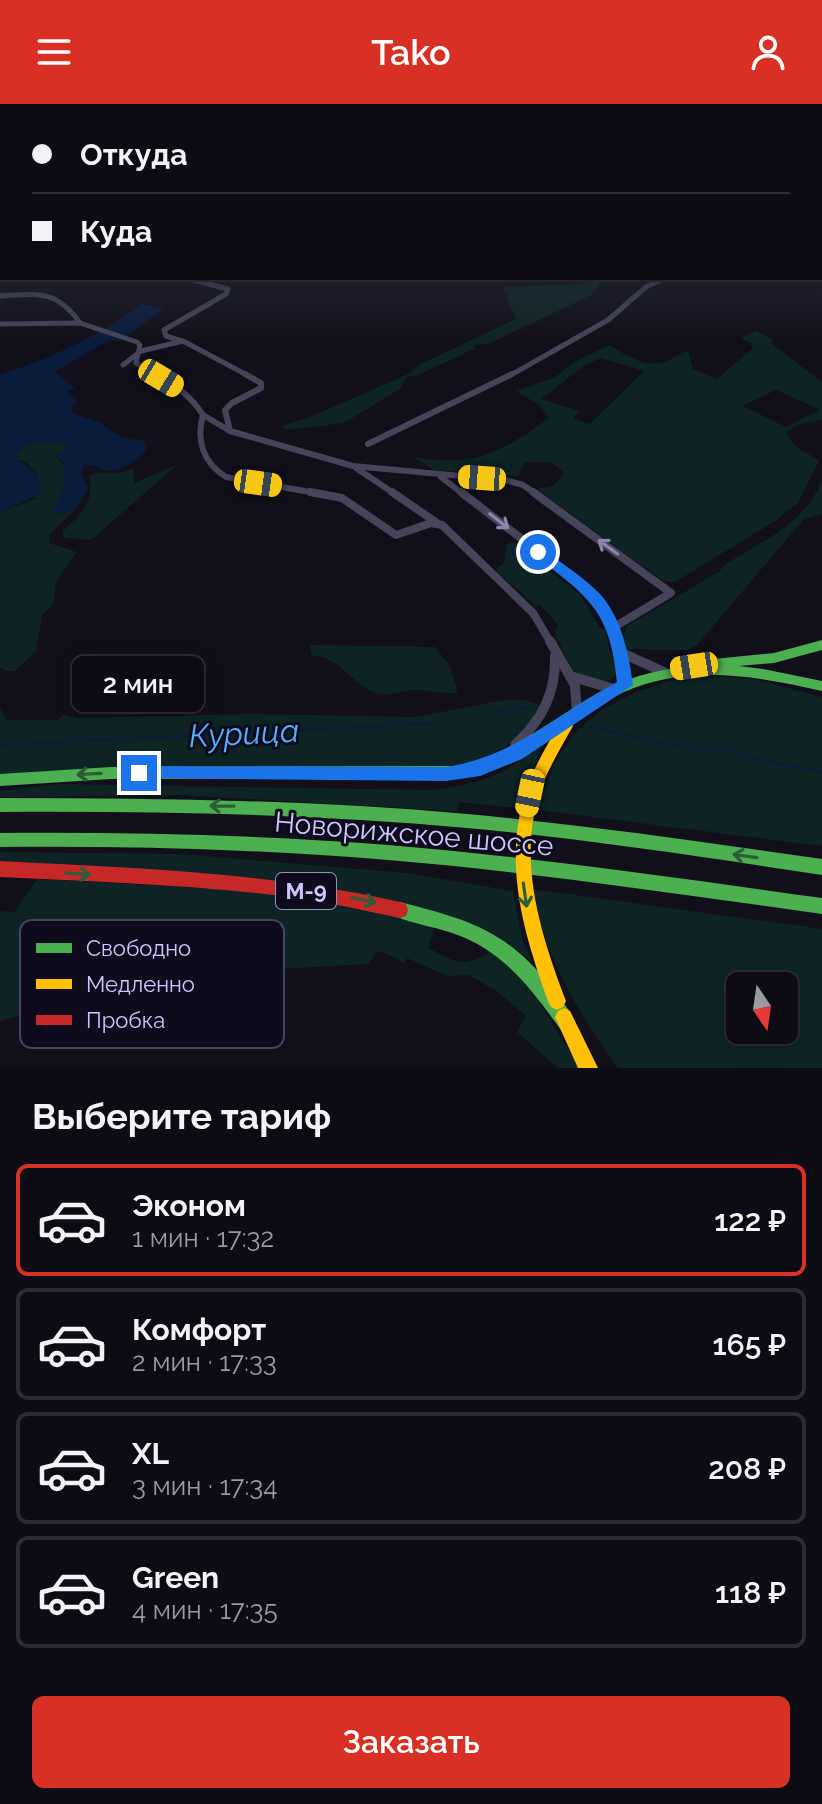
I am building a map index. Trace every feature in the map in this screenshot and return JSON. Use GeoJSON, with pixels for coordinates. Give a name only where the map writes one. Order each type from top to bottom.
{"type":"FeatureCollection","features":[{"type":"Feature","properties":{"kind":"main road","name":"М-9"},"geometry":{"type":"LineString","coordinates":[[0,780],[111,773],[446,774],[497,763],[621,687],[664,672],[774,658],[822,645]]}},
{"type":"Feature","properties":{"kind":"main road","name":"М-9"},"geometry":{"type":"LineString","coordinates":[[694,666],[745,669],[822,686]]}},
{"type":"Feature","properties":{"kind":"main road","name":"М-9"},"geometry":{"type":"LineString","coordinates":[[575,716],[549,751],[535,781],[525,819],[522,848],[530,925],[567,1024],[591,1068]]}},
{"type":"Feature","properties":{"kind":"main road","name":"Новорижское шоссе"},"geometry":{"type":"LineString","coordinates":[[0,805],[240,806],[468,821],[583,833],[822,867]]}},
{"type":"Feature","properties":{"kind":"main road","name":"Новорижское шоссе"},"geometry":{"type":"LineString","coordinates":[[0,840],[213,842],[466,860],[822,906]]}},
{"type":"Feature","properties":{"kind":"main road","name":"М-9"},"geometry":{"type":"LineString","coordinates":[[0,869],[324,892],[398,908],[463,928],[504,948],[532,975],[567,1024]]}},
{"type":"Feature","properties":{"kind":"street"},"geometry":{"type":"LineString","coordinates":[[191,280],[228,289],[226,294],[164,330],[166,336],[183,341],[261,383],[261,388],[255,393],[228,405],[225,410],[230,431]]}},
{"type":"Feature","properties":{"kind":"street"},"geometry":{"type":"LineString","coordinates":[[368,444],[498,382],[608,320],[646,287],[662,280]]}},
{"type":"Feature","properties":{"kind":"street"},"geometry":{"type":"LineString","coordinates":[[0,296],[55,296],[64,301],[80,323]]}},
{"type":"Feature","properties":{"kind":"street"},"geometry":{"type":"LineString","coordinates":[[0,324],[80,323],[130,339],[140,345],[136,363],[190,397],[203,415],[230,431],[353,466],[505,480],[523,485],[671,593],[611,629]]}},
{"type":"Feature","properties":{"kind":"street"},"geometry":{"type":"LineString","coordinates":[[123,365],[127,358],[183,341]]}},
{"type":"Feature","properties":{"kind":"street"},"geometry":{"type":"LineString","coordinates":[[203,415],[200,424],[207,461],[214,472],[226,477],[342,498],[396,535],[438,523]]}},
{"type":"Feature","properties":{"kind":"street"},"geometry":{"type":"LineString","coordinates":[[353,466],[438,523],[533,613],[577,693],[575,716]]}},
{"type":"Feature","properties":{"kind":"street"},"geometry":{"type":"LineString","coordinates":[[437,475],[593,594],[603,606],[622,653],[621,687],[583,682],[564,670]]}},
{"type":"Feature","properties":{"kind":"street"},"geometry":{"type":"LineString","coordinates":[[446,774],[494,758],[529,734],[548,704],[554,686],[554,651]]}},
{"type":"Feature","properties":{"kind":"street"},"geometry":{"type":"LineString","coordinates":[[622,653],[636,662],[664,672]]}},
{"type":"Feature","properties":{"kind":"green space"},"geometry":{"type":"Polygon","coordinates":[[[588,280],[600,283],[590,296],[488,344],[474,345],[474,349],[416,376],[408,376],[400,389],[344,423],[286,430],[281,426],[308,418],[408,374],[421,364],[516,319],[507,299],[509,293],[503,290],[505,287],[579,284],[588,280]]]}},
{"type":"Feature","properties":{"kind":"green space"},"geometry":{"type":"Polygon","coordinates":[[[755,331],[772,339],[773,345],[822,382],[822,420],[796,425],[787,432],[795,445],[819,460],[798,503],[775,521],[675,582],[663,581],[537,489],[553,486],[563,476],[563,471],[551,462],[525,462],[518,476],[434,470],[414,457],[471,459],[501,449],[549,418],[540,406],[517,391],[555,377],[576,361],[609,345],[646,363],[663,362],[688,351],[693,369],[717,379],[752,349],[751,343],[741,338],[755,331]],[[601,358],[585,365],[541,399],[580,411],[573,418],[590,424],[644,371],[601,358]],[[776,390],[743,406],[786,427],[820,410],[819,409],[776,390]]]}},
{"type":"Feature","properties":{"kind":"green space"},"geometry":{"type":"Polygon","coordinates":[[[64,442],[70,449],[56,456],[66,465],[67,479],[56,506],[62,513],[74,511],[49,535],[49,543],[77,552],[56,582],[53,604],[42,615],[36,651],[15,671],[6,671],[0,667],[0,512],[35,499],[38,474],[16,455],[27,444],[64,442]]]}},
{"type":"Feature","properties":{"kind":"green space"},"geometry":{"type":"Polygon","coordinates":[[[178,464],[91,540],[63,537],[63,531],[81,513],[88,500],[89,475],[133,468],[134,483],[178,464]]]}},
{"type":"Feature","properties":{"kind":"green space"},"geometry":{"type":"Polygon","coordinates":[[[822,478],[822,514],[804,519],[697,645],[687,650],[627,649],[623,637],[627,626],[720,571],[723,566],[781,530],[806,507],[822,478]]]}},
{"type":"Feature","properties":{"kind":"green space"},"geometry":{"type":"Polygon","coordinates":[[[513,542],[579,594],[601,629],[605,629],[609,649],[619,667],[615,677],[604,683],[573,672],[555,634],[558,625],[540,604],[536,606],[495,570],[504,563],[507,544],[513,542]]]}},
{"type":"Feature","properties":{"kind":"green space"},"geometry":{"type":"Polygon","coordinates":[[[310,645],[435,647],[450,666],[458,693],[415,690],[376,693],[330,660],[312,656],[310,645]]]}},
{"type":"Feature","properties":{"kind":"green space"},"geometry":{"type":"Polygon","coordinates":[[[699,676],[753,679],[822,697],[822,846],[537,810],[561,752],[587,722],[604,709],[641,691],[699,676]]]}},
{"type":"Feature","properties":{"kind":"green space"},"geometry":{"type":"Polygon","coordinates":[[[506,700],[524,700],[540,705],[534,719],[515,740],[489,755],[447,768],[0,775],[0,708],[6,720],[58,720],[63,715],[76,718],[249,714],[415,717],[506,700]]]}},
{"type":"Feature","properties":{"kind":"green space"},"geometry":{"type":"Polygon","coordinates":[[[542,746],[517,808],[459,802],[457,811],[178,795],[0,797],[0,791],[57,784],[432,790],[490,777],[542,746]]]}},
{"type":"Feature","properties":{"kind":"green space"},"geometry":{"type":"Polygon","coordinates":[[[0,852],[181,854],[407,873],[513,891],[522,939],[534,964],[504,940],[470,923],[432,910],[350,896],[0,862],[0,852]]]}},
{"type":"Feature","properties":{"kind":"green space"},"geometry":{"type":"Polygon","coordinates":[[[38,879],[222,889],[336,900],[434,926],[428,948],[461,962],[475,960],[494,949],[521,973],[580,1068],[558,1068],[517,1032],[526,1016],[498,992],[469,975],[447,976],[407,958],[404,963],[381,951],[375,953],[369,964],[284,969],[284,920],[20,920],[20,1015],[0,1022],[0,911],[14,912],[38,879]]]}},
{"type":"Feature","properties":{"kind":"green space"},"geometry":{"type":"Polygon","coordinates":[[[531,889],[822,929],[822,1068],[618,1068],[565,983],[546,939],[531,889]]]}},
{"type":"Feature","properties":{"kind":"water"},"geometry":{"type":"Polygon","coordinates":[[[142,304],[164,309],[119,341],[109,340],[55,372],[75,388],[67,391],[78,402],[71,408],[74,414],[103,423],[123,438],[145,441],[147,450],[115,470],[84,465],[82,473],[88,489],[74,511],[53,513],[67,479],[63,471],[65,465],[56,456],[70,448],[63,442],[27,444],[16,455],[17,459],[38,474],[41,494],[0,512],[0,375],[74,345],[142,304]]]}},
{"type":"Feature","properties":{"kind":"waterway","name":"Курица"},"geometry":{"type":"LineString","coordinates":[[494,711],[530,708]]}},
{"type":"Feature","properties":{"kind":"waterway","name":"Курица"},"geometry":{"type":"LineString","coordinates":[[0,745],[440,723]]}},
{"type":"Feature","properties":{"kind":"waterway","name":"Курица"},"geometry":{"type":"LineString","coordinates":[[590,727],[676,746],[721,747],[743,756],[822,772]]}},
{"type":"Feature","properties":{"kind":"traffic: fast"},"geometry":{"type":"LineString","coordinates":[[713,664],[774,658],[822,645]]}},
{"type":"Feature","properties":{"kind":"traffic: fast"},"geometry":{"type":"LineString","coordinates":[[0,780],[111,773],[464,772],[515,751],[592,703],[648,678],[676,672],[734,670],[822,686]]}},
{"type":"Feature","properties":{"kind":"traffic: fast"},"geometry":{"type":"LineString","coordinates":[[0,805],[234,807],[409,816],[556,830],[822,867]]}},
{"type":"Feature","properties":{"kind":"traffic: fast"},"geometry":{"type":"LineString","coordinates":[[0,840],[205,842],[390,853],[575,872],[822,906]]}},
{"type":"Feature","properties":{"kind":"traffic: fast"},"geometry":{"type":"LineString","coordinates":[[400,910],[458,926],[498,946],[531,976],[567,1024]]}},
{"type":"Feature","properties":{"kind":"traffic: slow"},"geometry":{"type":"LineString","coordinates":[[557,1001],[533,929],[523,861],[525,827],[532,794],[546,760],[566,726]]}},
{"type":"Feature","properties":{"kind":"traffic: slow"},"geometry":{"type":"LineString","coordinates":[[564,1017],[588,1068]]}},
{"type":"Feature","properties":{"kind":"traffic: jam"},"geometry":{"type":"LineString","coordinates":[[0,869],[252,885],[351,899],[400,910]]}},
{"type":"Feature","properties":{"kind":"route"},"geometry":{"type":"LineString","coordinates":[[139,773],[446,774],[480,769],[517,754],[595,701],[625,685],[622,653],[603,606],[593,594],[538,552]]}}]}
